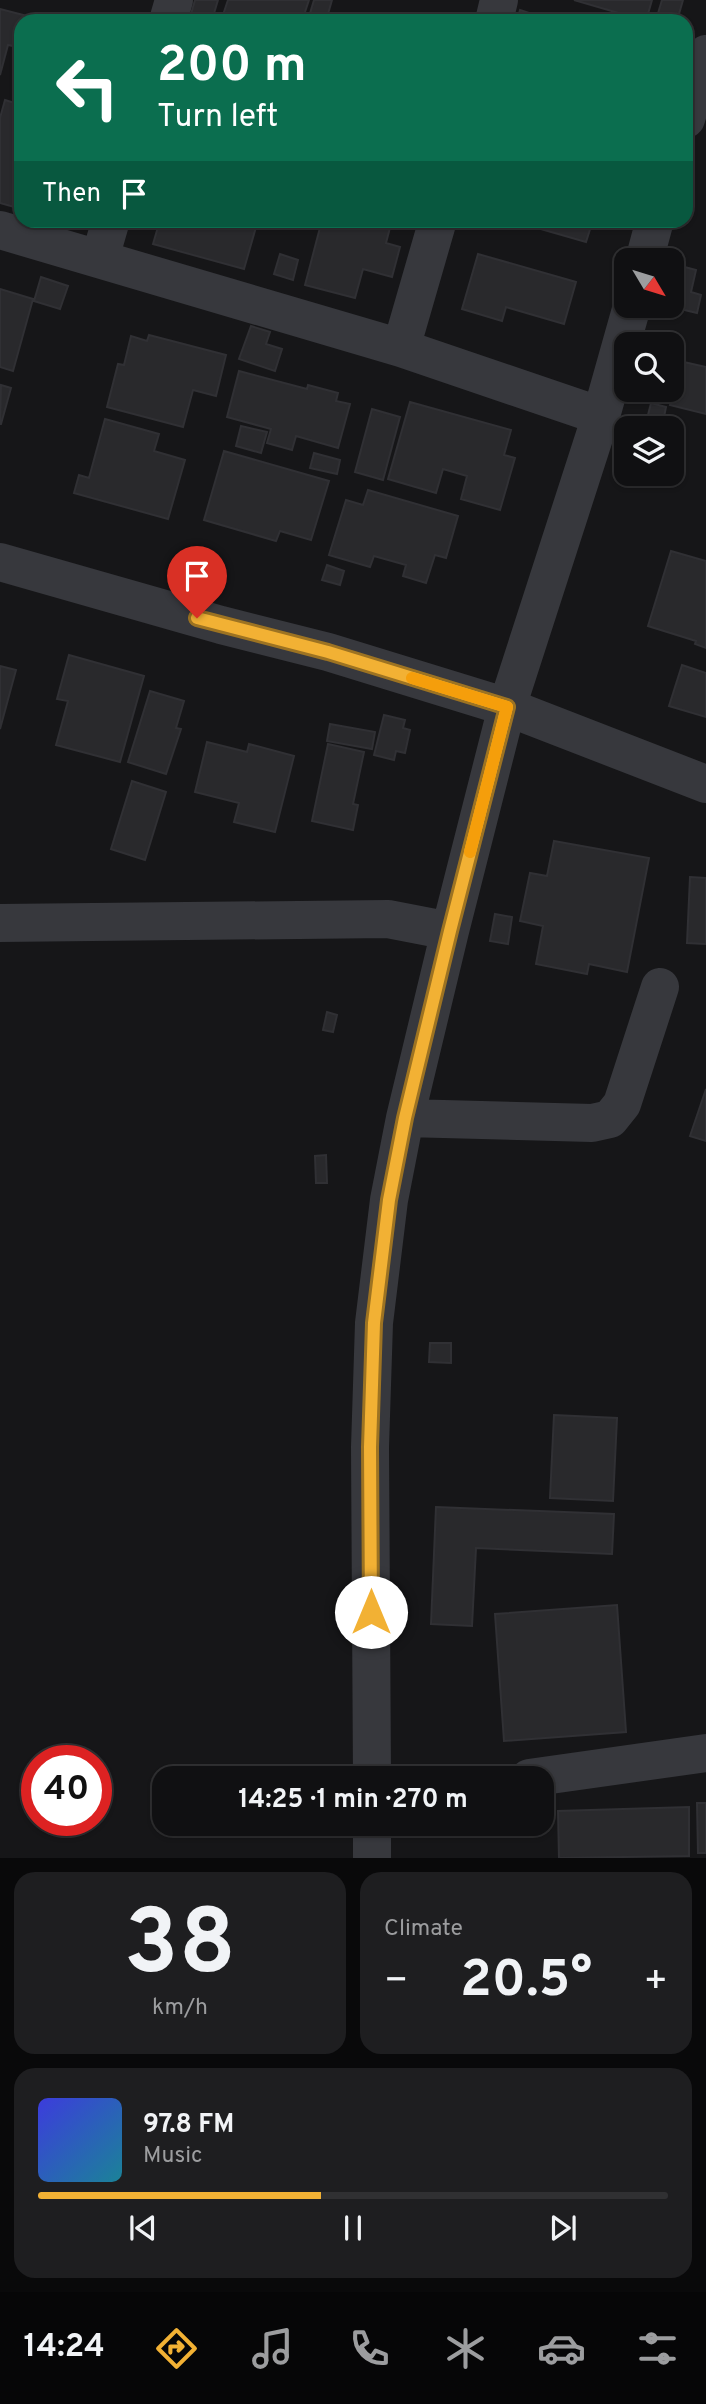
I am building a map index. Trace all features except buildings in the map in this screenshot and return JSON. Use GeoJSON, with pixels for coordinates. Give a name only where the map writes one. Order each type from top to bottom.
{"type":"FeatureCollection","features":[{"type":"Feature","properties":{"kind":"street"},"geometry":{"type":"LineString","coordinates":[[693,96],[706,54]]}},
{"type":"Feature","properties":{"kind":"street"},"geometry":{"type":"LineString","coordinates":[[100,258],[109,228]]}},
{"type":"Feature","properties":{"kind":"street"},"geometry":{"type":"LineString","coordinates":[[401,348],[436,228]]}},
{"type":"Feature","properties":{"kind":"street"},"geometry":{"type":"LineString","coordinates":[[647,248],[653,228]]}},
{"type":"Feature","properties":{"kind":"street"},"geometry":{"type":"LineString","coordinates":[[0,230],[401,348],[601,416]]}},
{"type":"Feature","properties":{"kind":"street"},"geometry":{"type":"LineString","coordinates":[[372,1766],[370,1447],[374,1323],[389,1200],[405,1118],[507,707],[601,416],[629,318]]}},
{"type":"Feature","properties":{"kind":"street"},"geometry":{"type":"LineString","coordinates":[[0,562],[221,625],[328,652],[507,707],[706,784]]}},
{"type":"Feature","properties":{"kind":"street"},"geometry":{"type":"LineString","coordinates":[[0,923],[388,919],[450,931]]}},
{"type":"Feature","properties":{"kind":"street"},"geometry":{"type":"LineString","coordinates":[[405,1118],[593,1124],[610,1119],[622,1104],[660,986]]}},
{"type":"Feature","properties":{"kind":"street"},"geometry":{"type":"LineString","coordinates":[[554,1774],[706,1753]]}},
{"type":"Feature","properties":{"kind":"street"},"geometry":{"type":"LineString","coordinates":[[372,1836],[372,1858]]}},
{"type":"Feature","properties":{"kind":"slow traffic"},"geometry":{"type":"LineString","coordinates":[[412,678],[507,707],[470,852]]}},
{"type":"Feature","properties":{"kind":"route"},"geometry":{"type":"LineString","coordinates":[[197,618],[328,652],[507,707],[405,1118],[389,1200],[374,1323],[370,1447],[371,1612]]}}]}
